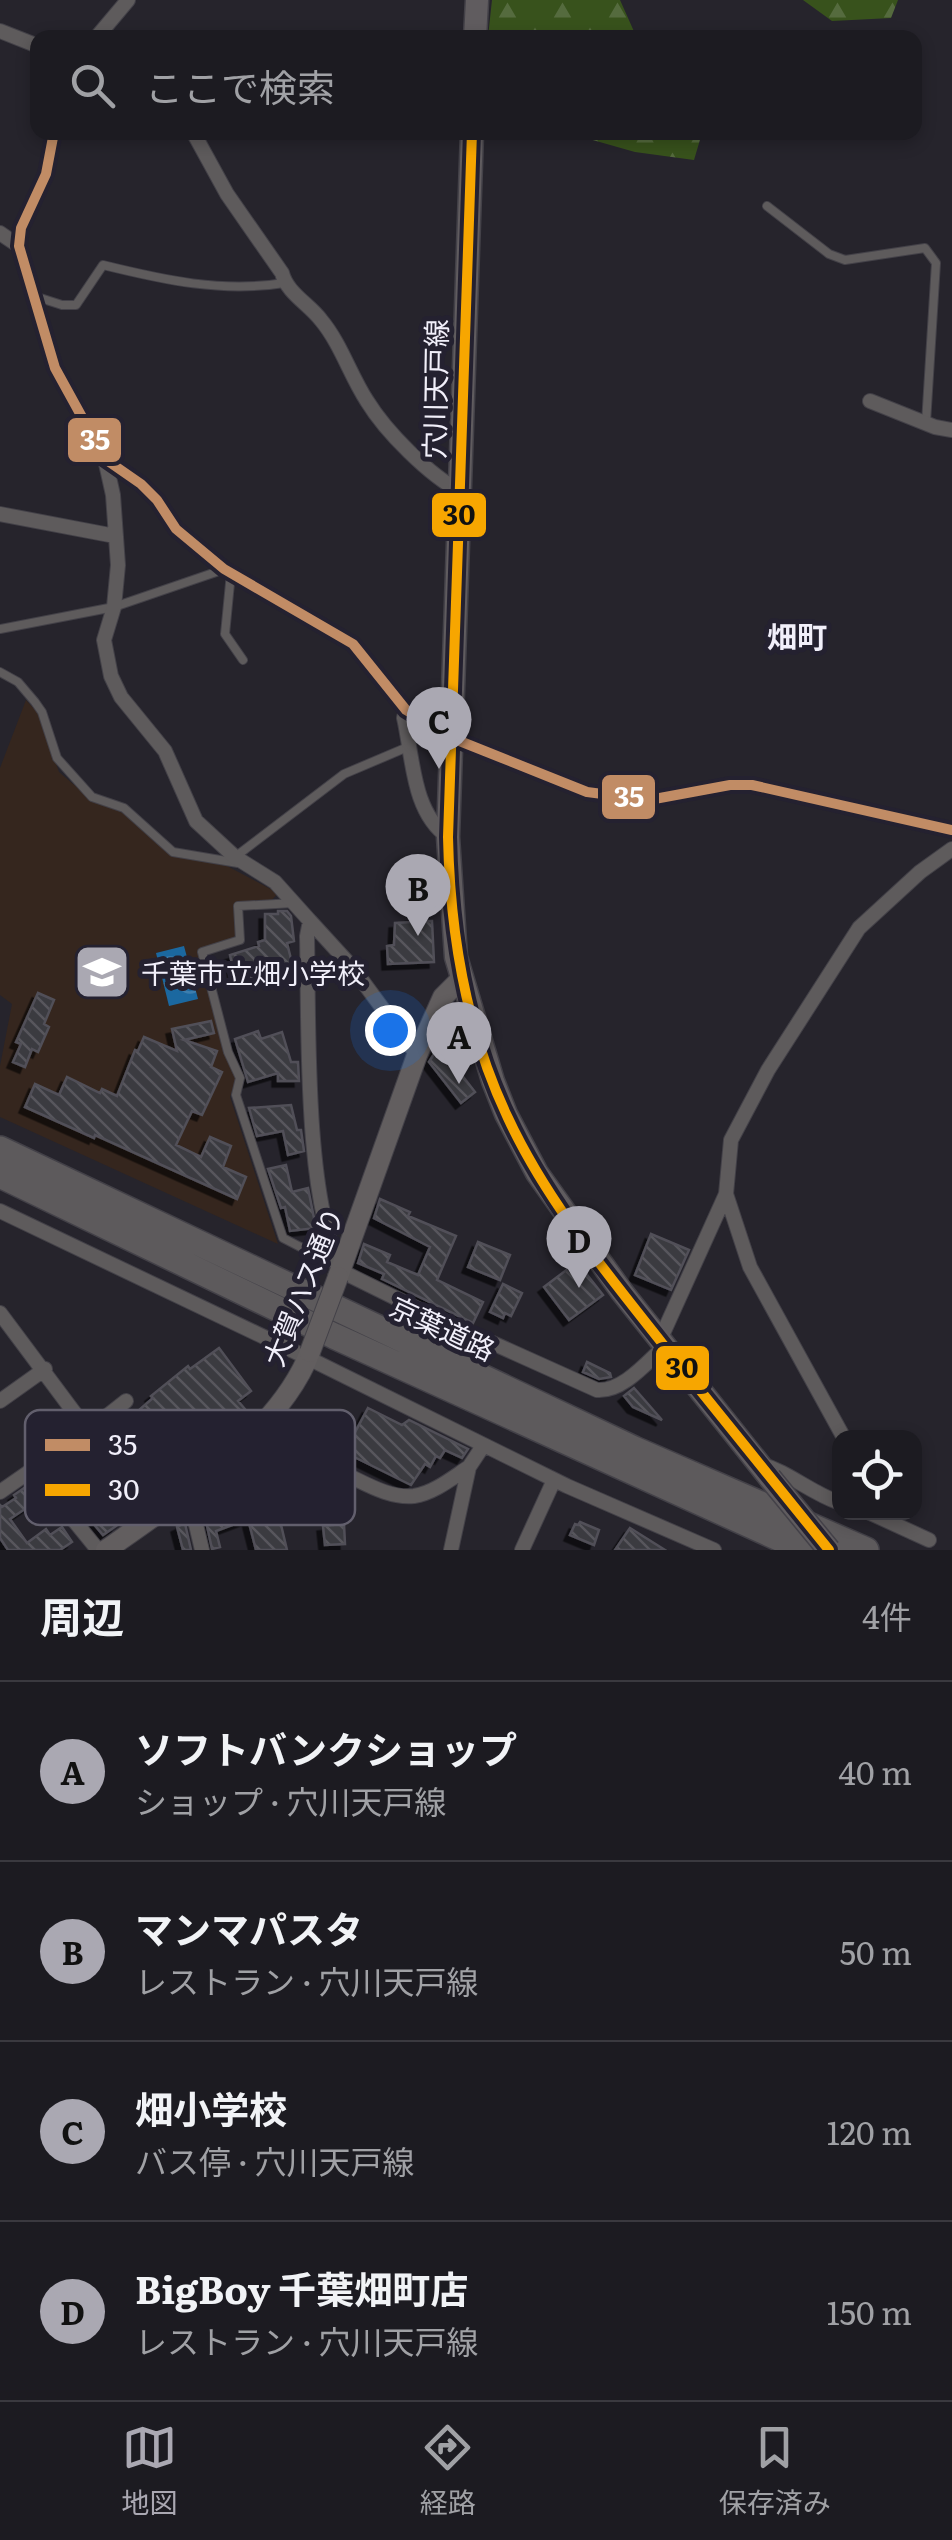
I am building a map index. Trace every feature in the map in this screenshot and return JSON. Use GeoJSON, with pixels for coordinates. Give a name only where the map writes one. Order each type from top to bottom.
{"type":"FeatureCollection","features":[{"type":"Feature","properties":{"kind":"highway","name":"京葉道路"},"geometry":{"type":"LineString","coordinates":[[0,1149],[617,1441],[866,1550]]}},
{"type":"Feature","properties":{"kind":"highway","name":"京葉道路"},"geometry":{"type":"LineString","coordinates":[[0,1175],[334,1336],[805,1550]]}},
{"type":"Feature","properties":{"kind":"main road"},"geometry":{"type":"LineString","coordinates":[[475,30],[477,0]]}},
{"type":"Feature","properties":{"kind":"main road","name":"穴川天戸線"},"geometry":{"type":"LineString","coordinates":[[472,140],[448,837],[461,980],[493,1081],[525,1153],[562,1211],[830,1550]]}},
{"type":"Feature","properties":{"kind":"street"},"geometry":{"type":"LineString","coordinates":[[103,30],[128,0]]}},
{"type":"Feature","properties":{"kind":"street"},"geometry":{"type":"LineString","coordinates":[[0,31],[30,43]]}},
{"type":"Feature","properties":{"kind":"street"},"geometry":{"type":"LineString","coordinates":[[52,140],[46,174],[20,228],[19,246],[55,368],[105,459],[113,496],[118,587],[104,640],[110,676],[164,751],[196,821],[296,902],[352,968],[416,1055]]}},
{"type":"Feature","properties":{"kind":"street"},"geometry":{"type":"LineString","coordinates":[[197,140],[226,194],[256,234],[284,283],[321,320],[368,403],[414,455],[462,492]]}},
{"type":"Feature","properties":{"kind":"street"},"geometry":{"type":"LineString","coordinates":[[0,233],[19,246]]}},
{"type":"Feature","properties":{"kind":"street"},"geometry":{"type":"LineString","coordinates":[[870,400],[952,430]]}},
{"type":"Feature","properties":{"kind":"street"},"geometry":{"type":"LineString","coordinates":[[105,459],[141,484],[176,529],[228,571],[353,644],[406,710],[452,738],[587,792],[648,800],[730,785],[752,785],[952,830]]}},
{"type":"Feature","properties":{"kind":"street"},"geometry":{"type":"LineString","coordinates":[[0,514],[115,536]]}},
{"type":"Feature","properties":{"kind":"street"},"geometry":{"type":"LineString","coordinates":[[406,710],[412,766],[424,806],[438,830],[448,837]]}},
{"type":"Feature","properties":{"kind":"street"},"geometry":{"type":"LineString","coordinates":[[310,920],[307,936],[312,1120],[319,1186],[340,1272],[597,1390],[609,1390],[663,1343],[726,1194],[730,1140],[768,1070],[859,928],[920,872],[952,850]]}},
{"type":"Feature","properties":{"kind":"street","name":"大賀ハス通り"},"geometry":{"type":"LineString","coordinates":[[273,1410],[309,1354],[416,1055],[443,997],[461,980]]}},
{"type":"Feature","properties":{"kind":"street"},"geometry":{"type":"LineString","coordinates":[[726,1194],[750,1267],[840,1430]]}},
{"type":"Feature","properties":{"kind":"street"},"geometry":{"type":"LineString","coordinates":[[0,1211],[309,1354],[554,1480],[714,1550]]}},
{"type":"Feature","properties":{"kind":"street"},"geometry":{"type":"LineString","coordinates":[[0,1314],[73,1410]]}},
{"type":"Feature","properties":{"kind":"street"},"geometry":{"type":"LineString","coordinates":[[0,1401],[44,1369]]}},
{"type":"Feature","properties":{"kind":"street"},"geometry":{"type":"LineString","coordinates":[[115,1410],[126,1401]]}},
{"type":"Feature","properties":{"kind":"street"},"geometry":{"type":"LineString","coordinates":[[355,1479],[406,1496],[427,1493],[468,1467],[483,1446]]}},
{"type":"Feature","properties":{"kind":"street"},"geometry":{"type":"LineString","coordinates":[[451,1550],[468,1467]]}},
{"type":"Feature","properties":{"kind":"street"},"geometry":{"type":"LineString","coordinates":[[765,1471],[778,1469],[813,1494],[832,1500]]}},
{"type":"Feature","properties":{"kind":"street"},"geometry":{"type":"LineString","coordinates":[[0,1492],[25,1474]]}},
{"type":"Feature","properties":{"kind":"street"},"geometry":{"type":"LineString","coordinates":[[522,1550],[554,1480]]}},
{"type":"Feature","properties":{"kind":"street"},"geometry":{"type":"LineString","coordinates":[[894,1520],[929,1540]]}},
{"type":"Feature","properties":{"kind":"street"},"geometry":{"type":"LineString","coordinates":[[80,1525],[102,1550]]}},
{"type":"Feature","properties":{"kind":"street","name":"大賀ハス通り"},"geometry":{"type":"LineString","coordinates":[[102,1550],[138,1525]]}},
{"type":"Feature","properties":{"kind":"street"},"geometry":{"type":"LineString","coordinates":[[196,1525],[202,1550]]}},
{"type":"Feature","properties":{"kind":"lane"},"geometry":{"type":"LineString","coordinates":[[767,206],[829,254],[845,260],[925,248],[936,262],[926,423]]}},
{"type":"Feature","properties":{"kind":"lane"},"geometry":{"type":"LineString","coordinates":[[34,296],[76,305],[103,266],[207,286],[255,288],[284,283]]}},
{"type":"Feature","properties":{"kind":"lane"},"geometry":{"type":"LineString","coordinates":[[0,629],[114,607],[228,571],[225,634],[243,660]]}},
{"type":"Feature","properties":{"kind":"lane"},"geometry":{"type":"LineString","coordinates":[[0,672],[18,682],[42,712],[62,768],[92,797],[124,808],[173,852],[241,861],[344,774],[410,746]]}},
{"type":"Feature","properties":{"kind":"lane"},"geometry":{"type":"LineString","coordinates":[[296,902],[238,906],[240,940],[202,952],[228,1052],[240,1078],[236,1095],[283,1238],[340,1272]]}},
{"type":"Feature","properties":{"kind":"shaded area","name":"千葉市立畑小学校"},"geometry":{"type":"Polygon","coordinates":[[[26,700],[39,714],[59,772],[93,801],[123,813],[173,856],[227,866],[278,893],[272,900],[234,903],[233,939],[198,949],[227,1060],[236,1079],[230,1097],[278,1244],[0,1117],[0,1066],[12,1004],[0,995],[0,768],[26,700]]]}},
{"type":"Feature","properties":{"kind":"green space"},"geometry":{"type":"Polygon","coordinates":[[[492,0],[620,0],[633,30],[489,30],[492,0]]]}},
{"type":"Feature","properties":{"kind":"green space"},"geometry":{"type":"Polygon","coordinates":[[[803,0],[898,0],[891,18],[832,21],[803,0]]]}},
{"type":"Feature","properties":{"kind":"green space"},"geometry":{"type":"Polygon","coordinates":[[[593,140],[700,140],[694,160],[635,152],[593,140]]]}},
{"type":"Feature","properties":{"kind":"water"},"geometry":{"type":"Polygon","coordinates":[[[184,946],[198,999],[169,1006],[156,953],[184,946]]]}},
{"type":"Feature","properties":{"kind":"building"},"geometry":{"type":"Polygon","coordinates":[[[287,911],[291,916],[294,941],[287,943],[292,963],[236,981],[230,955],[259,946],[258,942],[265,940],[265,914],[287,911]]]}},
{"type":"Feature","properties":{"kind":"building"},"geometry":{"type":"Polygon","coordinates":[[[424,916],[424,921],[432,921],[434,962],[388,964],[387,946],[394,945],[395,923],[424,916]]]}},
{"type":"Feature","properties":{"kind":"building"},"geometry":{"type":"Polygon","coordinates":[[[38,993],[54,1000],[44,1024],[49,1027],[38,1052],[32,1049],[25,1067],[13,1062],[21,1044],[16,1042],[38,993]]]}},
{"type":"Feature","properties":{"kind":"building"},"geometry":{"type":"Polygon","coordinates":[[[211,1021],[214,1033],[184,1040],[217,1051],[211,1067],[222,1072],[202,1115],[192,1111],[176,1145],[201,1157],[210,1137],[231,1146],[223,1167],[246,1177],[237,1199],[25,1107],[35,1084],[59,1095],[67,1077],[100,1093],[102,1089],[117,1096],[144,1037],[177,1051],[172,1029],[211,1021]]]}},
{"type":"Feature","properties":{"kind":"building"},"geometry":{"type":"Polygon","coordinates":[[[258,1031],[261,1039],[282,1032],[291,1062],[298,1062],[299,1081],[278,1081],[278,1073],[248,1082],[235,1039],[258,1031]]]}},
{"type":"Feature","properties":{"kind":"building"},"geometry":{"type":"Polygon","coordinates":[[[439,1046],[475,1092],[461,1103],[429,1062],[439,1046]]]}},
{"type":"Feature","properties":{"kind":"building"},"geometry":{"type":"Polygon","coordinates":[[[291,1105],[304,1151],[288,1155],[283,1131],[257,1136],[249,1108],[291,1105]]]}},
{"type":"Feature","properties":{"kind":"building"},"geometry":{"type":"Polygon","coordinates":[[[286,1165],[292,1192],[308,1188],[316,1228],[290,1231],[285,1207],[281,1208],[268,1169],[286,1165]]]}},
{"type":"Feature","properties":{"kind":"building"},"geometry":{"type":"Polygon","coordinates":[[[380,1199],[410,1212],[408,1216],[456,1236],[437,1280],[483,1302],[473,1323],[382,1279],[384,1274],[358,1263],[364,1244],[390,1255],[387,1262],[418,1275],[430,1247],[374,1218],[380,1199]]]}},
{"type":"Feature","properties":{"kind":"building"},"geometry":{"type":"Polygon","coordinates":[[[651,1234],[689,1250],[671,1290],[635,1275],[651,1234]]]}},
{"type":"Feature","properties":{"kind":"building"},"geometry":{"type":"Polygon","coordinates":[[[478,1242],[510,1255],[500,1280],[468,1267],[478,1242]]]}},
{"type":"Feature","properties":{"kind":"building"},"geometry":{"type":"Polygon","coordinates":[[[577,1262],[603,1295],[569,1320],[544,1287],[577,1262]]]}},
{"type":"Feature","properties":{"kind":"building"},"geometry":{"type":"Polygon","coordinates":[[[503,1284],[522,1293],[511,1316],[505,1313],[503,1318],[490,1312],[503,1284]]]}},
{"type":"Feature","properties":{"kind":"building"},"geometry":{"type":"Polygon","coordinates":[[[219,1348],[251,1391],[238,1401],[246,1410],[139,1410],[188,1366],[190,1369],[219,1348]]]}},
{"type":"Feature","properties":{"kind":"building"},"geometry":{"type":"Polygon","coordinates":[[[587,1362],[611,1377],[599,1379],[583,1372],[587,1362]]]}},
{"type":"Feature","properties":{"kind":"building"},"geometry":{"type":"Polygon","coordinates":[[[634,1388],[662,1420],[633,1407],[624,1396],[634,1388]]]}},
{"type":"Feature","properties":{"kind":"building"},"geometry":{"type":"Polygon","coordinates":[[[368,1408],[402,1425],[409,1420],[468,1449],[462,1458],[445,1450],[430,1467],[425,1464],[411,1485],[355,1457],[355,1432],[368,1408]]]}},
{"type":"Feature","properties":{"kind":"building"},"geometry":{"type":"Polygon","coordinates":[[[25,1487],[25,1509],[10,1519],[27,1543],[46,1529],[50,1535],[62,1527],[72,1542],[60,1550],[8,1550],[0,1538],[0,1505],[16,1498],[14,1495],[25,1487]]]}},
{"type":"Feature","properties":{"kind":"building"},"geometry":{"type":"Polygon","coordinates":[[[580,1522],[599,1530],[594,1545],[570,1535],[580,1522]]]}},
{"type":"Feature","properties":{"kind":"building"},"geometry":{"type":"Polygon","coordinates":[[[95,1525],[116,1526],[103,1535],[95,1525]]]}},
{"type":"Feature","properties":{"kind":"building"},"geometry":{"type":"Polygon","coordinates":[[[185,1525],[191,1550],[183,1550],[177,1527],[185,1525]]]}},
{"type":"Feature","properties":{"kind":"building"},"geometry":{"type":"Polygon","coordinates":[[[207,1525],[232,1525],[216,1531],[220,1547],[212,1549],[207,1525]]]}},
{"type":"Feature","properties":{"kind":"building"},"geometry":{"type":"Polygon","coordinates":[[[250,1525],[281,1525],[287,1550],[256,1550],[250,1525]]]}},
{"type":"Feature","properties":{"kind":"building"},"geometry":{"type":"Polygon","coordinates":[[[344,1525],[345,1544],[325,1545],[323,1526],[344,1525]]]}},
{"type":"Feature","properties":{"kind":"building"},"geometry":{"type":"Polygon","coordinates":[[[630,1528],[665,1550],[615,1550],[630,1528]]]}},
{"type":"Feature","properties":{"kind":"transit line","name":"35"},"geometry":{"type":"LineString","coordinates":[[52,140],[46,174],[21,228],[19,246],[55,368],[105,459],[141,484],[176,529],[224,569],[353,644],[406,710],[452,738],[587,792],[649,800],[730,785],[752,785],[952,830]]}},
{"type":"Feature","properties":{"kind":"transit line","name":"30"},"geometry":{"type":"LineString","coordinates":[[472,140],[448,837],[452,909],[471,1016],[508,1118],[559,1207],[829,1550]]}},
{"type":"Feature","properties":{"kind":"place","name":"畑小学校"},"geometry":{"type":"Point","coordinates":[439,769]}},
{"type":"Feature","properties":{"kind":"place","name":"マンマパスタ"},"geometry":{"type":"Point","coordinates":[418,936]}},
{"type":"Feature","properties":{"kind":"place","name":"千葉市立畑小学校"},"geometry":{"type":"Point","coordinates":[102,972]}},
{"type":"Feature","properties":{"kind":"place","name":"ソフトバンクショップ"},"geometry":{"type":"Point","coordinates":[459,1084]}},
{"type":"Feature","properties":{"kind":"place","name":"BigBoy 千葉畑町店"},"geometry":{"type":"Point","coordinates":[579,1288]}},
{"type":"Feature","properties":{"kind":"district","name":"畑町"},"geometry":{"type":"Point","coordinates":[797,635]}}]}
